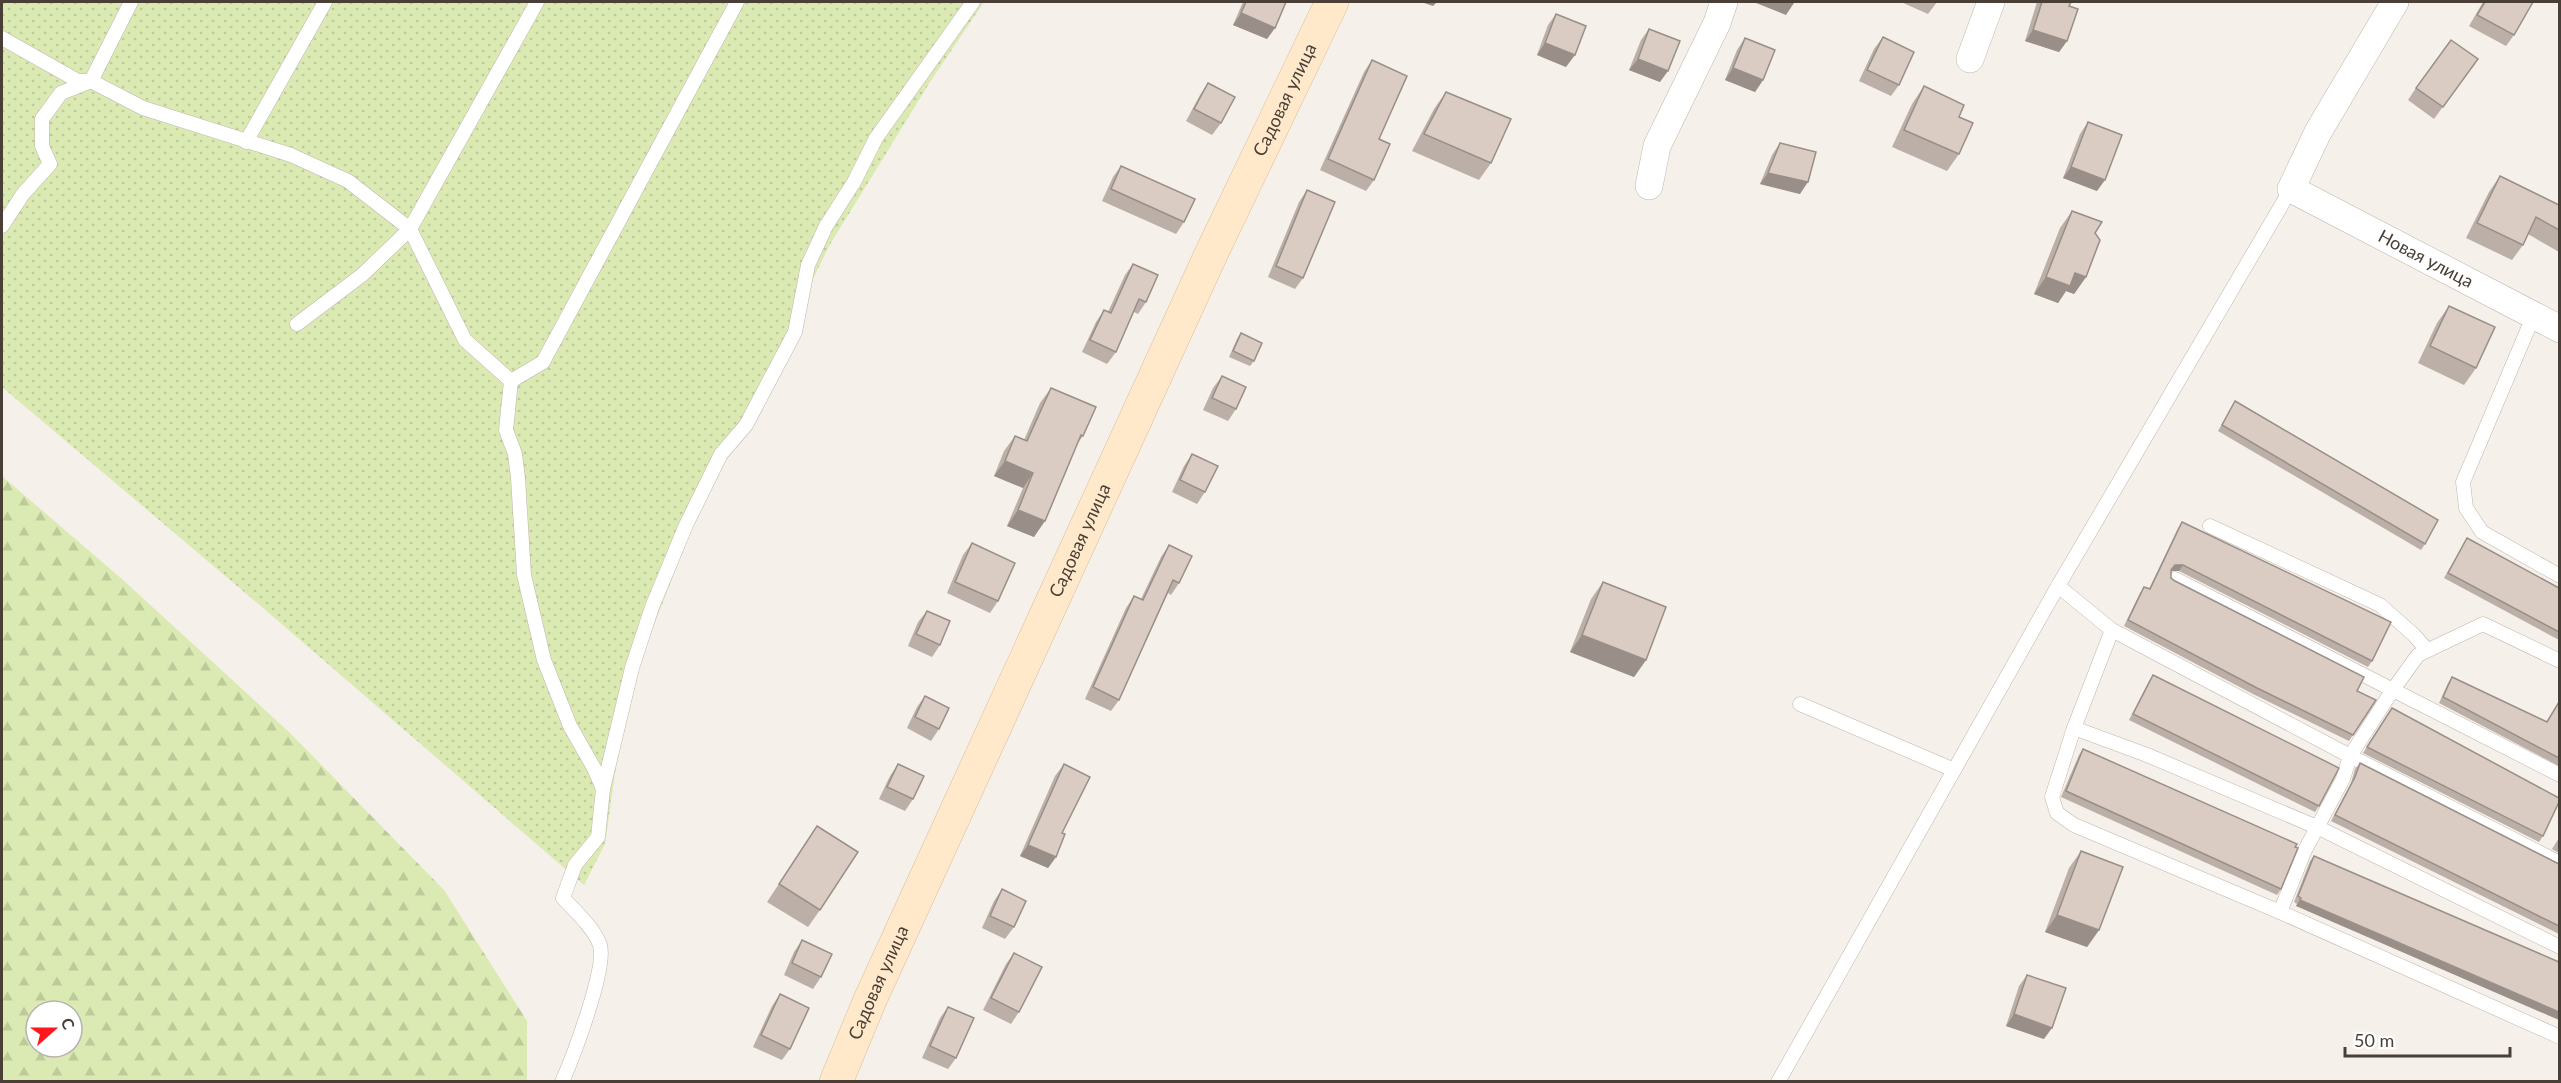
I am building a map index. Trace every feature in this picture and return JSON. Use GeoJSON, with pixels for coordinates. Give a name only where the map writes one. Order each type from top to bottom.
{"type":"FeatureCollection","features":[{"type":"Feature","properties":{"kind":"main road","name":"Садовая улица"},"geometry":{"type":"LineString","coordinates":[[836,1082],[870,1000],[1212,252],[1332,2]]}},
{"type":"Feature","properties":{"kind":"street"},"geometry":{"type":"LineString","coordinates":[[1649,186],[1657,146],[1717,23],[1724,2]]}},
{"type":"Feature","properties":{"kind":"street"},"geometry":{"type":"LineString","coordinates":[[1970,59],[1991,2]]}},
{"type":"Feature","properties":{"kind":"street"},"geometry":{"type":"LineString","coordinates":[[2290,189],[2318,132],[2395,2]]}},
{"type":"Feature","properties":{"kind":"street","name":"Новая улица"},"geometry":{"type":"LineString","coordinates":[[2290,189],[2559,329]]}},
{"type":"Feature","properties":{"kind":"lane"},"geometry":{"type":"LineString","coordinates":[[2,226],[23,194],[50,164],[42,146],[42,118],[61,93],[91,81],[131,2]]}},
{"type":"Feature","properties":{"kind":"lane"},"geometry":{"type":"LineString","coordinates":[[246,142],[325,2]]}},
{"type":"Feature","properties":{"kind":"lane"},"geometry":{"type":"LineString","coordinates":[[297,324],[362,275],[410,229],[537,2]]}},
{"type":"Feature","properties":{"kind":"lane"},"geometry":{"type":"LineString","coordinates":[[511,381],[543,362],[737,2]]}},
{"type":"Feature","properties":{"kind":"lane"},"geometry":{"type":"LineString","coordinates":[[562,1082],[595,989],[601,948],[594,933],[564,898],[575,865],[598,837],[603,789],[632,668],[652,607],[686,525],[721,454],[746,425],[795,332],[808,265],[826,226],[854,182],[876,138],[973,2]]}},
{"type":"Feature","properties":{"kind":"lane"},"geometry":{"type":"LineString","coordinates":[[2,38],[78,81],[91,81],[143,108],[291,155],[348,181],[410,229],[465,340],[511,381]]}},
{"type":"Feature","properties":{"kind":"lane"},"geometry":{"type":"LineString","coordinates":[[1779,1082],[2058,586],[2290,189]]}},
{"type":"Feature","properties":{"kind":"lane"},"geometry":{"type":"LineString","coordinates":[[2533,317],[2463,482],[2466,507],[2482,532],[2559,576]]}},
{"type":"Feature","properties":{"kind":"lane"},"geometry":{"type":"LineString","coordinates":[[511,381],[506,430],[515,454],[518,478],[524,575],[544,660],[570,726],[603,789]]}},
{"type":"Feature","properties":{"kind":"lane"},"geometry":{"type":"LineString","coordinates":[[2210,526],[2380,605],[2414,635],[2427,650]]}},
{"type":"Feature","properties":{"kind":"lane"},"geometry":{"type":"LineString","coordinates":[[2175,579],[2392,692],[2559,775]]}},
{"type":"Feature","properties":{"kind":"lane"},"geometry":{"type":"LineString","coordinates":[[2058,586],[2112,630],[2559,863]]}},
{"type":"Feature","properties":{"kind":"lane"},"geometry":{"type":"LineString","coordinates":[[2280,912],[2305,850],[2319,828],[2343,779],[2350,756],[2418,655],[2483,624],[2559,661]]}},
{"type":"Feature","properties":{"kind":"lane"},"geometry":{"type":"LineString","coordinates":[[2112,630],[2074,728],[2052,797],[2058,813],[2074,825],[2280,912],[2559,1037]]}},
{"type":"Feature","properties":{"kind":"lane"},"geometry":{"type":"LineString","coordinates":[[1800,704],[1954,770]]}},
{"type":"Feature","properties":{"kind":"lane"},"geometry":{"type":"LineString","coordinates":[[2074,728],[2147,755],[2319,828],[2559,947]]}},
{"type":"Feature","properties":{"kind":"green space"},"geometry":{"type":"Polygon","coordinates":[[[2,2],[984,2],[930,82],[829,246],[694,523],[626,696],[605,844],[584,885],[262,607],[2,387],[2,2]]]}},
{"type":"Feature","properties":{"kind":"green space"},"geometry":{"type":"Polygon","coordinates":[[[2,476],[123,580],[290,733],[444,890],[527,1021],[527,1081],[2,1081],[2,476]]]}},
{"type":"Feature","properties":{"kind":"building"},"geometry":{"type":"Polygon","coordinates":[[[1246,2],[1286,2],[1275,28],[1241,13],[1246,2]]]}},
{"type":"Feature","properties":{"kind":"building"},"geometry":{"type":"Polygon","coordinates":[[[2042,2],[2071,2],[2069,6],[2078,9],[2067,41],[2033,30],[2042,2]]]}},
{"type":"Feature","properties":{"kind":"building"},"geometry":{"type":"Polygon","coordinates":[[[2485,2],[2533,2],[2514,35],[2477,15],[2485,2]]]}},
{"type":"Feature","properties":{"kind":"building"},"geometry":{"type":"Polygon","coordinates":[[[1556,14],[1586,26],[1575,55],[1545,43],[1556,14]]]}},
{"type":"Feature","properties":{"kind":"building"},"geometry":{"type":"Polygon","coordinates":[[[1649,29],[1680,41],[1668,71],[1638,59],[1649,29]]]}},
{"type":"Feature","properties":{"kind":"building"},"geometry":{"type":"Polygon","coordinates":[[[1883,37],[1914,52],[1899,85],[1867,70],[1883,37]]]}},
{"type":"Feature","properties":{"kind":"building"},"geometry":{"type":"Polygon","coordinates":[[[1745,38],[1775,50],[1763,80],[1733,68],[1745,38]]]}},
{"type":"Feature","properties":{"kind":"building"},"geometry":{"type":"Polygon","coordinates":[[[2451,40],[2478,59],[2443,107],[2416,88],[2451,40]]]}},
{"type":"Feature","properties":{"kind":"building"},"geometry":{"type":"Polygon","coordinates":[[[1372,60],[1407,76],[1379,139],[1390,144],[1374,180],[1328,159],[1372,60]]]}},
{"type":"Feature","properties":{"kind":"building"},"geometry":{"type":"Polygon","coordinates":[[[1208,83],[1235,97],[1221,123],[1194,109],[1208,83]]]}},
{"type":"Feature","properties":{"kind":"building"},"geometry":{"type":"Polygon","coordinates":[[[1924,86],[1964,105],[1959,117],[1973,123],[1959,154],[1904,130],[1924,86]]]}},
{"type":"Feature","properties":{"kind":"building"},"geometry":{"type":"Polygon","coordinates":[[[1446,92],[1511,119],[1491,163],[1424,134],[1446,92]]]}},
{"type":"Feature","properties":{"kind":"building"},"geometry":{"type":"Polygon","coordinates":[[[2088,122],[2122,135],[2105,180],[2071,167],[2088,122]]]}},
{"type":"Feature","properties":{"kind":"building"},"geometry":{"type":"Polygon","coordinates":[[[1780,143],[1816,152],[1808,182],[1768,173],[1780,143]]]}},
{"type":"Feature","properties":{"kind":"building"},"geometry":{"type":"Polygon","coordinates":[[[1121,166],[1195,199],[1184,222],[1111,189],[1121,166]]]}},
{"type":"Feature","properties":{"kind":"building"},"geometry":{"type":"Polygon","coordinates":[[[2500,176],[2559,205],[2559,230],[2536,217],[2523,245],[2477,223],[2500,176]]]}},
{"type":"Feature","properties":{"kind":"building"},"geometry":{"type":"Polygon","coordinates":[[[1307,190],[1335,202],[1303,278],[1276,266],[1307,190]]]}},
{"type":"Feature","properties":{"kind":"building"},"geometry":{"type":"Polygon","coordinates":[[[2072,211],[2102,222],[2095,233],[2100,240],[2086,277],[2075,273],[2070,286],[2046,277],[2072,211]]]}},
{"type":"Feature","properties":{"kind":"building"},"geometry":{"type":"Polygon","coordinates":[[[1133,264],[1158,275],[1146,302],[1139,299],[1116,352],[1090,340],[1104,310],[1111,313],[1133,264]]]}},
{"type":"Feature","properties":{"kind":"building"},"geometry":{"type":"Polygon","coordinates":[[[2449,306],[2495,327],[2476,368],[2430,346],[2449,306]]]}},
{"type":"Feature","properties":{"kind":"building"},"geometry":{"type":"Polygon","coordinates":[[[1241,333],[1262,343],[1254,361],[1233,351],[1241,333]]]}},
{"type":"Feature","properties":{"kind":"building"},"geometry":{"type":"Polygon","coordinates":[[[1222,376],[1246,387],[1236,409],[1212,398],[1222,376]]]}},
{"type":"Feature","properties":{"kind":"building"},"geometry":{"type":"Polygon","coordinates":[[[1051,388],[1096,407],[1083,436],[1081,435],[1045,521],[1018,510],[1033,473],[1005,461],[1015,436],[1027,441],[1051,388]]]}},
{"type":"Feature","properties":{"kind":"building"},"geometry":{"type":"Polygon","coordinates":[[[2235,401],[2438,520],[2425,544],[2222,425],[2235,401]]]}},
{"type":"Feature","properties":{"kind":"building"},"geometry":{"type":"Polygon","coordinates":[[[1192,454],[1218,466],[1205,492],[1180,480],[1192,454]]]}},
{"type":"Feature","properties":{"kind":"building"},"geometry":{"type":"Polygon","coordinates":[[[2182,522],[2391,622],[2372,661],[2183,565],[2175,565],[2171,570],[2171,578],[2175,581],[2364,677],[2357,691],[2376,700],[2353,735],[2257,688],[2128,620],[2144,587],[2150,589],[2182,522]]]}},
{"type":"Feature","properties":{"kind":"building"},"geometry":{"type":"Polygon","coordinates":[[[2467,538],[2559,588],[2559,632],[2448,573],[2467,538]]]}},
{"type":"Feature","properties":{"kind":"building"},"geometry":{"type":"Polygon","coordinates":[[[972,543],[1015,563],[998,601],[955,582],[972,543]]]}},
{"type":"Feature","properties":{"kind":"building"},"geometry":{"type":"Polygon","coordinates":[[[1169,545],[1192,556],[1179,583],[1173,580],[1119,700],[1093,687],[1134,596],[1143,600],[1169,545]]]}},
{"type":"Feature","properties":{"kind":"building"},"geometry":{"type":"Polygon","coordinates":[[[1603,582],[1666,607],[1646,660],[1582,635],[1603,582]]]}},
{"type":"Feature","properties":{"kind":"building"},"geometry":{"type":"Polygon","coordinates":[[[927,611],[950,621],[940,645],[916,634],[927,611]]]}},
{"type":"Feature","properties":{"kind":"building"},"geometry":{"type":"Polygon","coordinates":[[[2153,675],[2339,768],[2319,806],[2133,714],[2153,675]]]}},
{"type":"Feature","properties":{"kind":"building"},"geometry":{"type":"Polygon","coordinates":[[[2452,677],[2547,722],[2559,702],[2559,758],[2443,697],[2452,677]]]}},
{"type":"Feature","properties":{"kind":"building"},"geometry":{"type":"Polygon","coordinates":[[[925,696],[949,708],[939,729],[915,717],[925,696]]]}},
{"type":"Feature","properties":{"kind":"building"},"geometry":{"type":"Polygon","coordinates":[[[2392,708],[2559,798],[2543,836],[2367,747],[2392,708]]]}},
{"type":"Feature","properties":{"kind":"building"},"geometry":{"type":"Polygon","coordinates":[[[2083,749],[2297,844],[2295,847],[2298,848],[2281,889],[2066,791],[2083,749]]]}},
{"type":"Feature","properties":{"kind":"building"},"geometry":{"type":"Polygon","coordinates":[[[2360,763],[2559,864],[2559,926],[2335,815],[2360,763]]]}},
{"type":"Feature","properties":{"kind":"building"},"geometry":{"type":"Polygon","coordinates":[[[898,764],[924,776],[913,799],[887,787],[898,764]]]}},
{"type":"Feature","properties":{"kind":"building"},"geometry":{"type":"Polygon","coordinates":[[[1064,764],[1090,777],[1062,833],[1065,834],[1056,857],[1028,845],[1064,764]]]}},
{"type":"Feature","properties":{"kind":"building"},"geometry":{"type":"Polygon","coordinates":[[[817,826],[858,852],[820,910],[779,884],[817,826]]]}},
{"type":"Feature","properties":{"kind":"building"},"geometry":{"type":"Polygon","coordinates":[[[2081,851],[2123,867],[2099,930],[2057,915],[2081,851]]]}},
{"type":"Feature","properties":{"kind":"building"},"geometry":{"type":"Polygon","coordinates":[[[2314,856],[2559,962],[2559,1012],[2300,900],[2298,896],[2314,856]]]}},
{"type":"Feature","properties":{"kind":"building"},"geometry":{"type":"Polygon","coordinates":[[[1002,889],[1026,901],[1014,927],[990,916],[1002,889]]]}},
{"type":"Feature","properties":{"kind":"building"},"geometry":{"type":"Polygon","coordinates":[[[802,940],[832,954],[821,977],[792,963],[802,940]]]}},
{"type":"Feature","properties":{"kind":"building"},"geometry":{"type":"Polygon","coordinates":[[[1014,953],[1042,967],[1019,1012],[991,998],[1014,953]]]}},
{"type":"Feature","properties":{"kind":"building"},"geometry":{"type":"Polygon","coordinates":[[[2027,975],[2066,988],[2052,1028],[2014,1014],[2027,975]]]}},
{"type":"Feature","properties":{"kind":"building"},"geometry":{"type":"Polygon","coordinates":[[[780,994],[809,1008],[790,1049],[761,1035],[780,994]]]}},
{"type":"Feature","properties":{"kind":"building"},"geometry":{"type":"Polygon","coordinates":[[[948,1007],[974,1018],[956,1058],[930,1046],[948,1007]]]}}]}
